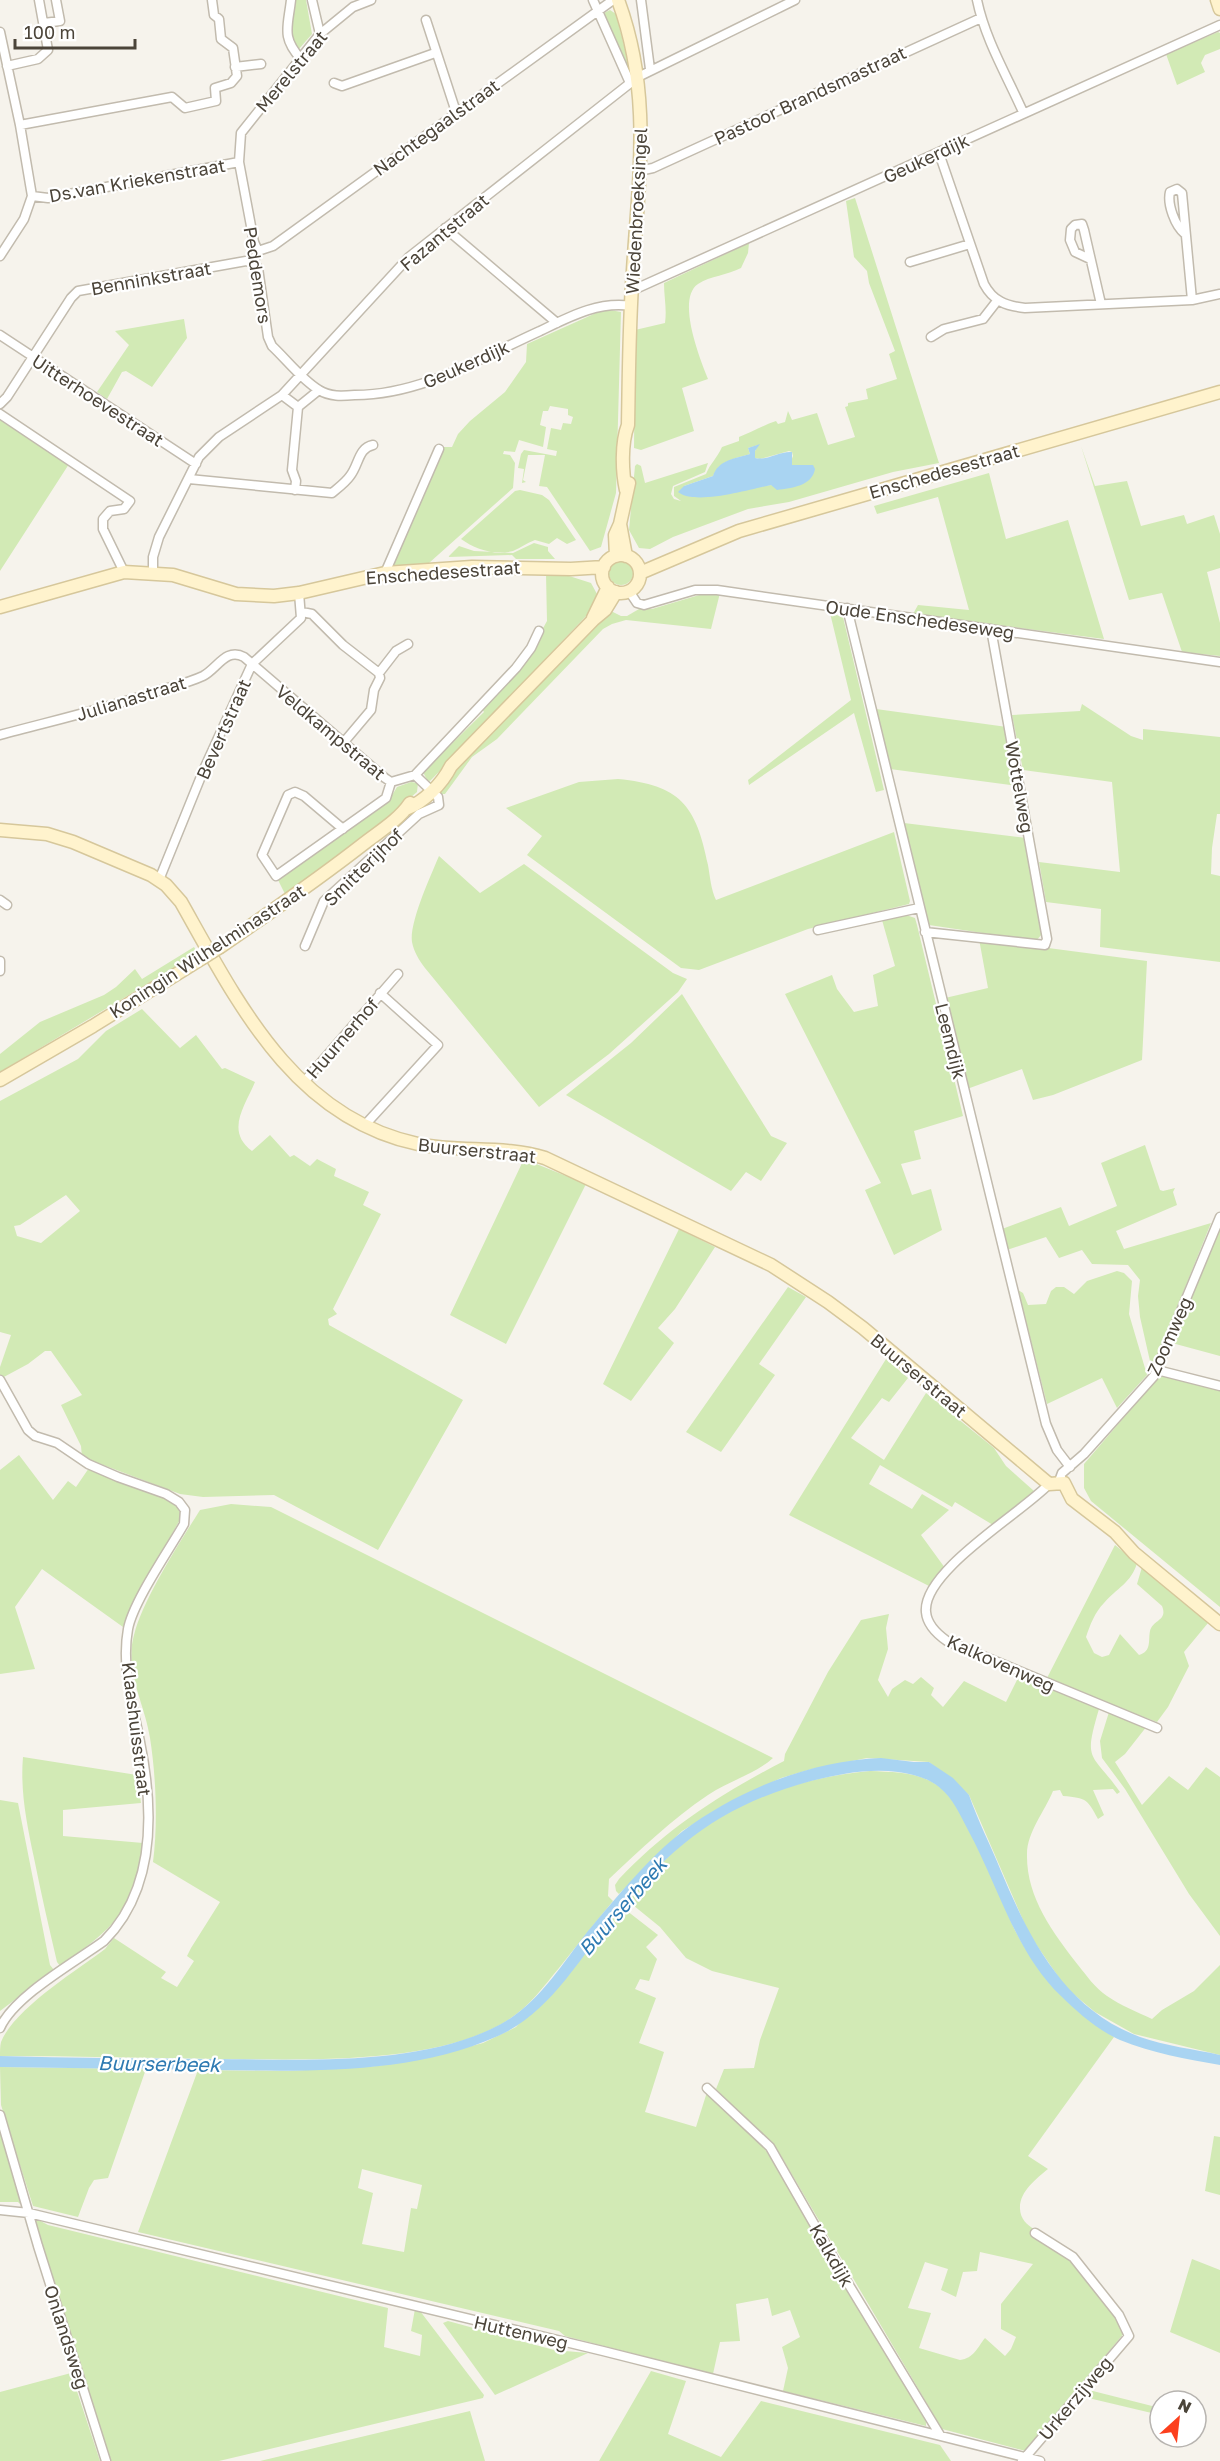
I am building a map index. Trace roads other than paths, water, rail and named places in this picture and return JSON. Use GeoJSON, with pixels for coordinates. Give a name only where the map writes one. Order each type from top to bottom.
{"type":"FeatureCollection","features":[{"type":"Feature","properties":{"kind":"main road","name":"Wiedenbroeksingel"},"geometry":{"type":"LineString","coordinates":[[618,0],[634,51],[634,80],[642,116],[631,291],[628,425],[624,441],[626,490],[620,524],[615,535],[621,556]]}},
{"type":"Feature","properties":{"kind":"main road"},"geometry":{"type":"LineString","coordinates":[[1217,0],[1220,9]]}},
{"type":"Feature","properties":{"kind":"main road","name":"Enschedesestraat"},"geometry":{"type":"LineString","coordinates":[[639,569],[747,529],[1220,392]]}},
{"type":"Feature","properties":{"kind":"main road"},"geometry":{"type":"LineString","coordinates":[[621,556],[639,569],[637,584],[629,591],[608,580],[609,560],[621,556]]}},
{"type":"Feature","properties":{"kind":"main road","name":"Enschedesestraat"},"geometry":{"type":"LineString","coordinates":[[0,607],[124,572],[173,575],[236,594],[274,596],[299,593],[385,573],[472,567],[571,568],[582,574],[608,580]]}},
{"type":"Feature","properties":{"kind":"main road","name":"Koningin Wilhelminastraat"},"geometry":{"type":"LineString","coordinates":[[0,1080],[201,959],[341,861],[406,809],[429,788],[442,771],[451,766],[592,620],[608,580]]}},
{"type":"Feature","properties":{"kind":"main road","name":"Buurserstraat"},"geometry":{"type":"LineString","coordinates":[[0,830],[47,834],[73,842],[141,869],[159,880],[181,902],[260,1035],[303,1083],[344,1116],[401,1140],[436,1148],[520,1152],[545,1158],[771,1265],[821,1297],[1066,1490],[1072,1499],[1114,1532],[1134,1553],[1220,1624]]}},
{"type":"Feature","properties":{"kind":"street"},"geometry":{"type":"LineString","coordinates":[[7,66],[38,59],[48,50],[39,0]]}},
{"type":"Feature","properties":{"kind":"street"},"geometry":{"type":"LineString","coordinates":[[44,23],[60,21],[56,0]]}},
{"type":"Feature","properties":{"kind":"street"},"geometry":{"type":"LineString","coordinates":[[20,125],[172,97],[185,108],[216,101],[215,88],[231,83],[237,76],[232,48],[221,39],[219,19],[214,15],[212,0]]}},
{"type":"Feature","properties":{"kind":"street"},"geometry":{"type":"LineString","coordinates":[[291,0],[287,38],[289,46],[301,59]]}},
{"type":"Feature","properties":{"kind":"street"},"geometry":{"type":"LineString","coordinates":[[312,0],[320,34]]}},
{"type":"Feature","properties":{"kind":"street","name":"Merelstraat"},"geometry":{"type":"LineString","coordinates":[[239,162],[241,133],[320,34],[353,7],[371,0]]}},
{"type":"Feature","properties":{"kind":"street","name":"Wiedenbroeksingel"},"geometry":{"type":"LineString","coordinates":[[593,0],[634,80]]}},
{"type":"Feature","properties":{"kind":"street","name":"Nachtegaalstraat"},"geometry":{"type":"LineString","coordinates":[[258,251],[273,246],[613,0]]}},
{"type":"Feature","properties":{"kind":"street"},"geometry":{"type":"LineString","coordinates":[[641,0],[650,69]]}},
{"type":"Feature","properties":{"kind":"street","name":"Fazantstraat"},"geometry":{"type":"LineString","coordinates":[[153,572],[153,557],[159,537],[195,464],[219,437],[282,395],[409,257],[650,69],[795,0]]}},
{"type":"Feature","properties":{"kind":"street"},"geometry":{"type":"LineString","coordinates":[[977,0],[981,18],[1023,112]]}},
{"type":"Feature","properties":{"kind":"street","name":"Pastoor Brandsmastraat"},"geometry":{"type":"LineString","coordinates":[[639,171],[653,168],[981,18]]}},
{"type":"Feature","properties":{"kind":"street"},"geometry":{"type":"LineString","coordinates":[[426,20],[456,112]]}},
{"type":"Feature","properties":{"kind":"street","name":"Geukerdijk"},"geometry":{"type":"LineString","coordinates":[[631,291],[1220,25]]}},
{"type":"Feature","properties":{"kind":"street"},"geometry":{"type":"LineString","coordinates":[[0,32],[20,125],[32,196]]}},
{"type":"Feature","properties":{"kind":"street"},"geometry":{"type":"LineString","coordinates":[[334,82],[342,86],[358,82],[435,53]]}},
{"type":"Feature","properties":{"kind":"street"},"geometry":{"type":"LineString","coordinates":[[235,67],[261,64]]}},
{"type":"Feature","properties":{"kind":"street"},"geometry":{"type":"LineString","coordinates":[[939,153],[984,284],[997,301],[1025,308],[1192,300],[1220,294]]}},
{"type":"Feature","properties":{"kind":"street","name":"Ds.van Kriekenstraat"},"geometry":{"type":"LineString","coordinates":[[0,256],[24,219],[32,196],[48,198],[239,162]]}},
{"type":"Feature","properties":{"kind":"street","name":"Peddemors"},"geometry":{"type":"LineString","coordinates":[[239,162],[254,242],[258,251],[253,263],[258,268],[268,337],[272,346],[302,375]]}},
{"type":"Feature","properties":{"kind":"street"},"geometry":{"type":"LineString","coordinates":[[445,228],[557,323]]}},
{"type":"Feature","properties":{"kind":"street"},"geometry":{"type":"LineString","coordinates":[[1185,234],[1192,300]]}},
{"type":"Feature","properties":{"kind":"street"},"geometry":{"type":"LineString","coordinates":[[910,262],[970,244]]}},
{"type":"Feature","properties":{"kind":"street"},"geometry":{"type":"LineString","coordinates":[[1090,259],[1101,304]]}},
{"type":"Feature","properties":{"kind":"street","name":"Benninkstraat"},"geometry":{"type":"LineString","coordinates":[[0,404],[78,291],[246,261],[253,263]]}},
{"type":"Feature","properties":{"kind":"street"},"geometry":{"type":"LineString","coordinates":[[931,337],[944,329],[983,319],[997,301]]}},
{"type":"Feature","properties":{"kind":"street","name":"Geukerdijk"},"geometry":{"type":"LineString","coordinates":[[319,390],[332,396],[400,392],[432,381],[557,323],[605,304],[631,306]]}},
{"type":"Feature","properties":{"kind":"street","name":"Uitterhoevestraat"},"geometry":{"type":"LineString","coordinates":[[0,335],[195,464]]}},
{"type":"Feature","properties":{"kind":"street"},"geometry":{"type":"LineString","coordinates":[[295,490],[296,481],[292,470],[298,407],[319,390],[302,375]]}},
{"type":"Feature","properties":{"kind":"street"},"geometry":{"type":"LineString","coordinates":[[282,395],[298,407]]}},
{"type":"Feature","properties":{"kind":"street"},"geometry":{"type":"LineString","coordinates":[[0,414],[130,501],[124,509],[110,511],[103,519],[103,529],[124,572]]}},
{"type":"Feature","properties":{"kind":"street"},"geometry":{"type":"LineString","coordinates":[[189,479],[332,493],[351,475],[366,447],[373,445]]}},
{"type":"Feature","properties":{"kind":"street"},"geometry":{"type":"LineString","coordinates":[[385,573],[439,449]]}},
{"type":"Feature","properties":{"kind":"street","name":"Oude Enschedeseweg"},"geometry":{"type":"LineString","coordinates":[[629,591],[637,603],[644,606],[695,590],[710,589],[1220,662]]}},
{"type":"Feature","properties":{"kind":"street"},"geometry":{"type":"LineString","coordinates":[[299,593],[302,612],[312,614],[343,645],[379,673]]}},
{"type":"Feature","properties":{"kind":"street","name":"Leemdijk"},"geometry":{"type":"LineString","coordinates":[[848,608],[1046,1424],[1057,1450],[1070,1467]]}},
{"type":"Feature","properties":{"kind":"street","name":"Bevertstraat"},"geometry":{"type":"LineString","coordinates":[[159,880],[204,769],[252,664],[299,621],[302,612]]}},
{"type":"Feature","properties":{"kind":"street","name":"Wottelweg"},"geometry":{"type":"LineString","coordinates":[[925,932],[1045,945],[1047,939],[991,628]]}},
{"type":"Feature","properties":{"kind":"street","name":"Veldkampstraat"},"geometry":{"type":"LineString","coordinates":[[252,664],[392,782],[415,776],[516,668],[531,648],[539,631]]}},
{"type":"Feature","properties":{"kind":"street"},"geometry":{"type":"LineString","coordinates":[[344,742],[371,710],[374,690],[380,678],[379,673],[396,651],[408,644]]}},
{"type":"Feature","properties":{"kind":"street","name":"Julianastraat"},"geometry":{"type":"LineString","coordinates":[[0,735],[134,699],[202,676],[231,654],[243,656],[252,664]]}},
{"type":"Feature","properties":{"kind":"street","name":"Veldkampstraat"},"geometry":{"type":"LineString","coordinates":[[415,776],[429,788]]}},
{"type":"Feature","properties":{"kind":"street"},"geometry":{"type":"LineString","coordinates":[[343,829],[304,796],[295,792],[288,795],[262,855],[276,876],[343,829],[386,798],[392,782]]}},
{"type":"Feature","properties":{"kind":"street","name":"Smitterijhof"},"geometry":{"type":"LineString","coordinates":[[305,946],[324,901],[419,814],[439,805],[438,797],[429,788]]}},
{"type":"Feature","properties":{"kind":"street"},"geometry":{"type":"LineString","coordinates":[[818,930],[919,908]]}},
{"type":"Feature","properties":{"kind":"street"},"geometry":{"type":"LineString","coordinates":[[0,961],[0,971]]}},
{"type":"Feature","properties":{"kind":"street","name":"Huurnerhof"},"geometry":{"type":"LineString","coordinates":[[303,1083],[398,974]]}},
{"type":"Feature","properties":{"kind":"street","name":"Huurnerhof"},"geometry":{"type":"LineString","coordinates":[[364,1126],[438,1046],[380,993]]}},
{"type":"Feature","properties":{"kind":"street","name":"Zoomweg"},"geometry":{"type":"LineString","coordinates":[[1057,1484],[1070,1467],[1140,1393],[1157,1370],[1220,1217]]}},
{"type":"Feature","properties":{"kind":"street"},"geometry":{"type":"LineString","coordinates":[[1157,1370],[1220,1386]]}},
{"type":"Feature","properties":{"kind":"street","name":"Klaashuisstraat"},"geometry":{"type":"LineString","coordinates":[[0,1380],[28,1430],[35,1436],[57,1443],[88,1464],[118,1478],[173,1498],[185,1510],[185,1517],[184,1524],[137,1606],[128,1628],[127,1675],[144,1765],[147,1811],[147,1852],[135,1899],[115,1930],[104,1941],[20,2001],[7,2014],[0,2028]]}},
{"type":"Feature","properties":{"kind":"street","name":"Kalkovenweg"},"geometry":{"type":"LineString","coordinates":[[1057,1484],[975,1545],[939,1581],[927,1602],[926,1612],[930,1624],[947,1641],[1157,1728]]}},
{"type":"Feature","properties":{"kind":"street","name":"Kalkdijk"},"geometry":{"type":"LineString","coordinates":[[707,2088],[770,2147],[855,2295],[940,2435]]}},
{"type":"Feature","properties":{"kind":"street"},"geometry":{"type":"LineString","coordinates":[[0,2115],[29,2213]]}},
{"type":"Feature","properties":{"kind":"street","name":"Huttenweg"},"geometry":{"type":"LineString","coordinates":[[0,2210],[29,2213],[940,2435],[1023,2459],[1040,2461]]}},
{"type":"Feature","properties":{"kind":"street","name":"Onlandsweg"},"geometry":{"type":"LineString","coordinates":[[29,2213],[106,2461]]}},
{"type":"Feature","properties":{"kind":"street","name":"Urkerzijweg"},"geometry":{"type":"LineString","coordinates":[[1023,2459],[1129,2336],[1119,2315],[1073,2257],[1035,2233]]}},
{"type":"Feature","properties":{"kind":"water"},"geometry":{"type":"Polygon","coordinates":[[[760,444],[755,451],[755,458],[792,452],[792,465],[813,465],[815,469],[813,475],[806,483],[777,490],[771,485],[710,497],[686,496],[678,492],[684,486],[713,476],[723,463],[750,454],[748,448],[760,444]]]}},
{"type":"Feature","properties":{"kind":"water","name":"Buurserbeek"},"geometry":{"type":"Polygon","coordinates":[[[881,1758],[929,1762],[953,1778],[969,1795],[1024,1922],[1053,1969],[1091,2009],[1114,2025],[1140,2037],[1220,2055],[1220,2065],[1132,2045],[1104,2032],[1081,2015],[1061,1996],[1031,1959],[1008,1917],[979,1851],[956,1807],[944,1791],[920,1777],[898,1772],[876,1771],[832,1776],[779,1791],[751,1802],[701,1831],[678,1848],[635,1891],[562,1984],[533,2014],[498,2036],[464,2049],[392,2065],[318,2070],[0,2067],[0,2056],[280,2060],[358,2058],[434,2048],[469,2038],[501,2024],[527,2006],[646,1865],[683,1831],[705,1816],[752,1790],[802,1771],[855,1760],[881,1758]]]}}]}
